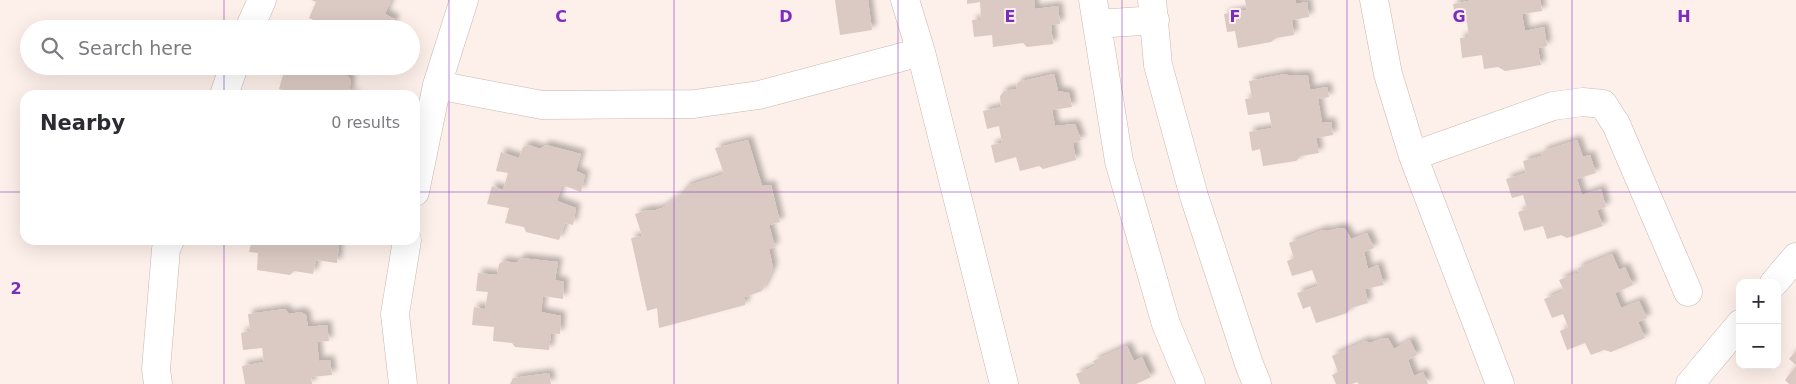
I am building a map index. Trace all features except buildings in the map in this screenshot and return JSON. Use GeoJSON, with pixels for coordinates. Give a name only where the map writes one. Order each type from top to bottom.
{"type":"FeatureCollection","features":[{"type":"Feature","properties":{"kind":"street"},"geometry":{"type":"LineString","coordinates":[[253,20],[262,0]]}},
{"type":"Feature","properties":{"kind":"street"},"geometry":{"type":"LineString","coordinates":[[420,168],[437,85],[464,0]]}},
{"type":"Feature","properties":{"kind":"street"},"geometry":{"type":"LineString","coordinates":[[905,0],[921,52],[1004,384]]}},
{"type":"Feature","properties":{"kind":"street"},"geometry":{"type":"LineString","coordinates":[[1374,0],[1388,74],[1413,156],[1500,384]]}},
{"type":"Feature","properties":{"kind":"street"},"geometry":{"type":"LineString","coordinates":[[1191,384],[1166,324],[1119,161],[1096,12],[1153,10],[1158,65],[1194,196],[1257,384]]}},
{"type":"Feature","properties":{"kind":"street"},"geometry":{"type":"LineString","coordinates":[[437,85],[542,105],[694,104],[759,95],[921,52]]}},
{"type":"Feature","properties":{"kind":"street"},"geometry":{"type":"LineString","coordinates":[[226,90],[231,75]]}},
{"type":"Feature","properties":{"kind":"street"},"geometry":{"type":"LineString","coordinates":[[1413,156],[1553,106],[1583,102],[1603,104],[1616,124],[1688,292]]}},
{"type":"Feature","properties":{"kind":"street"},"geometry":{"type":"LineString","coordinates":[[158,384],[156,369],[168,245]]}},
{"type":"Feature","properties":{"kind":"street"},"geometry":{"type":"LineString","coordinates":[[403,384],[394,314],[406,245]]}},
{"type":"Feature","properties":{"kind":"street"},"geometry":{"type":"LineString","coordinates":[[1777,279],[1796,257]]}},
{"type":"Feature","properties":{"kind":"street"},"geometry":{"type":"LineString","coordinates":[[1690,384],[1736,329]]}}]}
